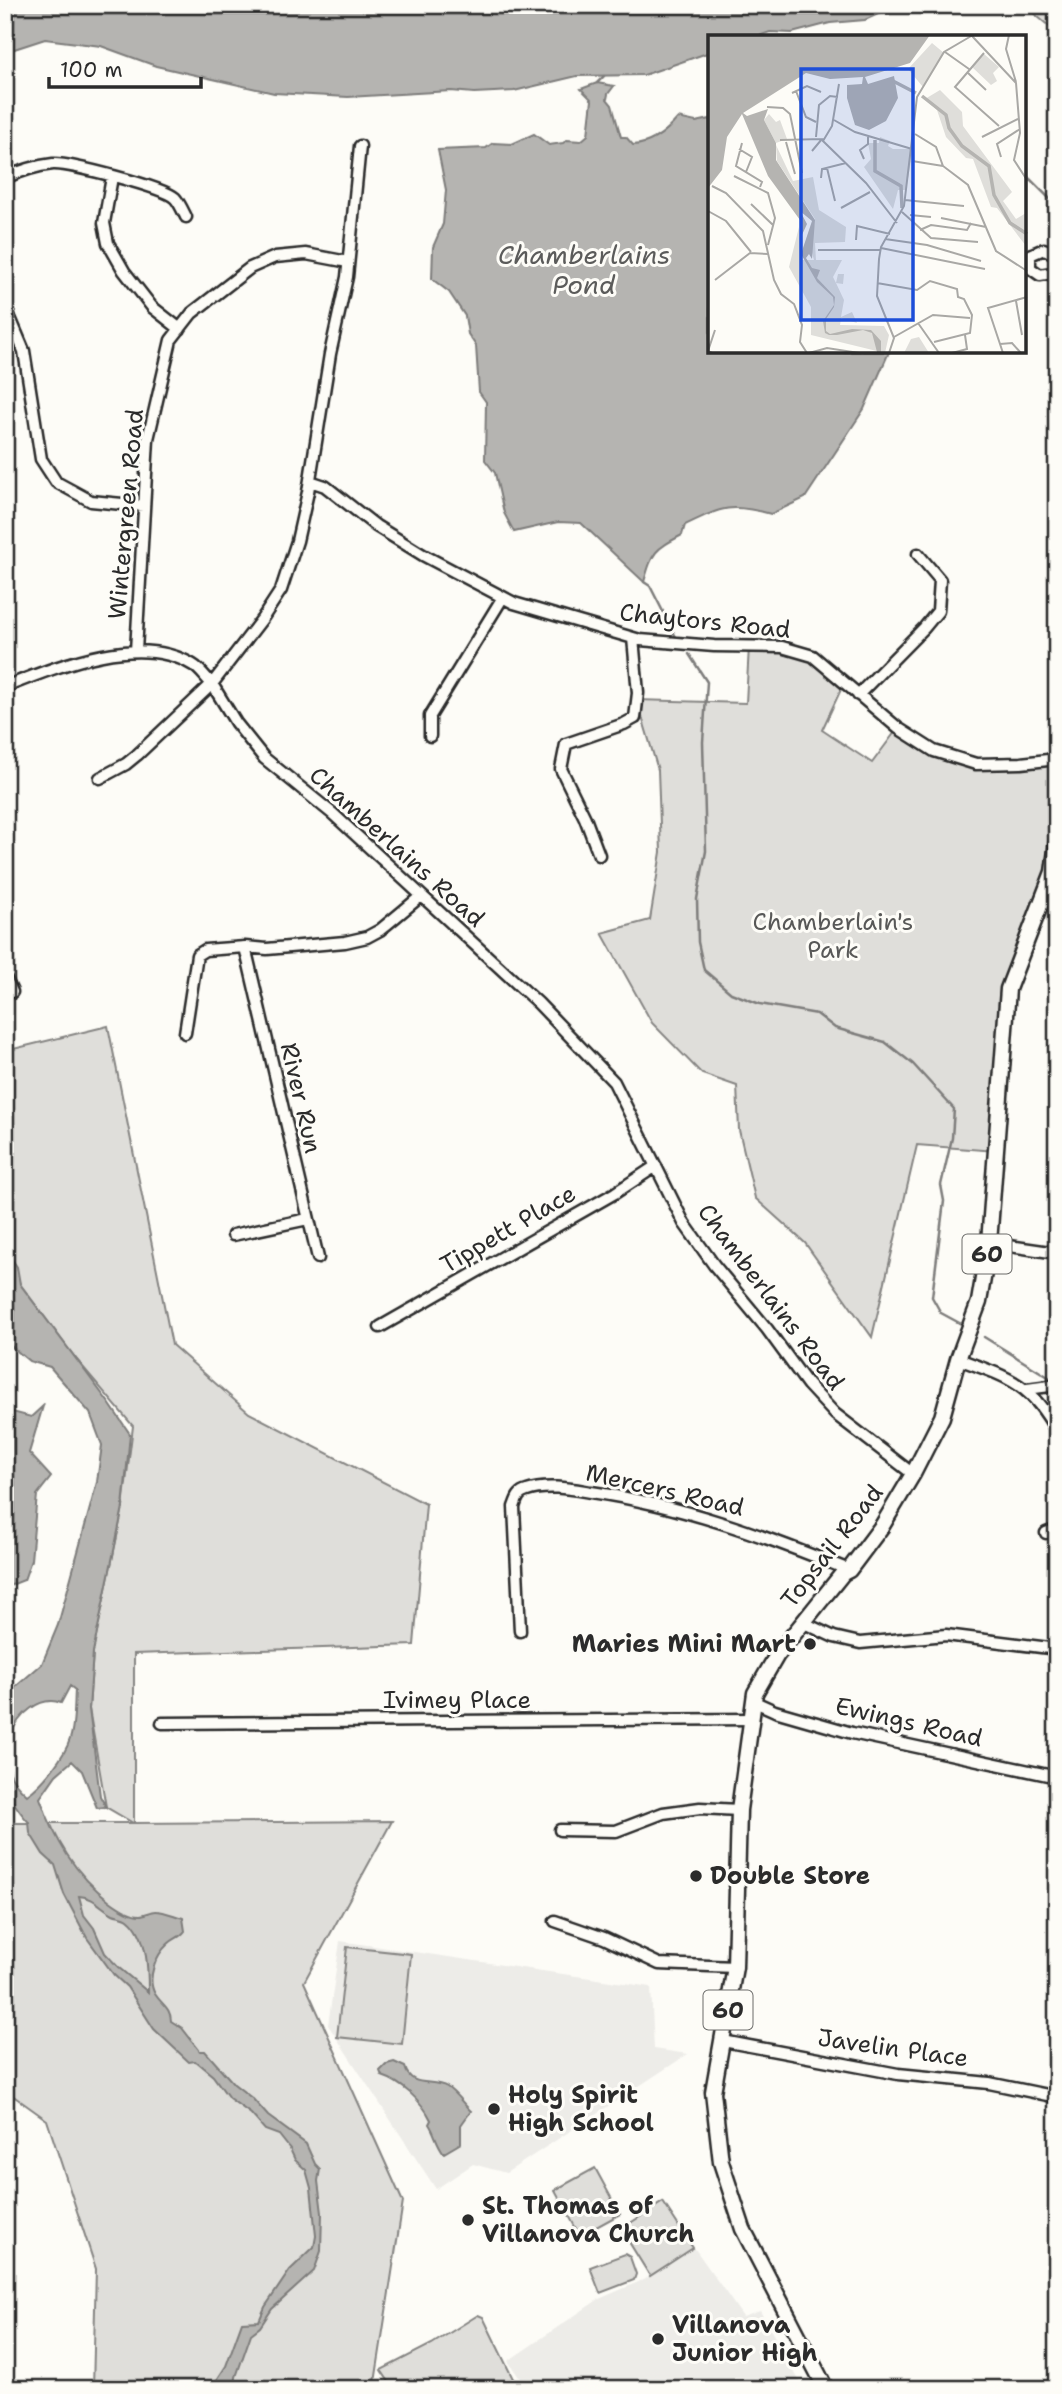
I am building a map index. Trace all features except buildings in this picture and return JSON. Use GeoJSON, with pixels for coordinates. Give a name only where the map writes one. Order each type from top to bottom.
{"type":"FeatureCollection","features":[{"type":"Feature","properties":{"kind":"main road","name":"Topsail Road"},"geometry":{"type":"LineString","coordinates":[[826,2389],[743,2229],[721,2162],[713,2092],[735,1967],[739,1810],[755,1693],[777,1655],[802,1622],[843,1573],[849,1570],[882,1526],[914,1474],[942,1417],[958,1359],[979,1302],[989,1243],[1008,989],[1055,872],[1057,844]]}},
{"type":"Feature","properties":{"kind":"street"},"geometry":{"type":"LineString","coordinates":[[100,778],[137,755],[212,684],[262,620],[281,590],[300,531],[310,481],[348,262],[360,146]]}},
{"type":"Feature","properties":{"kind":"street"},"geometry":{"type":"LineString","coordinates":[[5,178],[22,170],[55,164],[146,186],[174,197],[186,217]]}},
{"type":"Feature","properties":{"kind":"street"},"geometry":{"type":"LineString","coordinates":[[113,177],[104,223],[108,243],[124,271],[152,307],[180,328]]}},
{"type":"Feature","properties":{"kind":"street"},"geometry":{"type":"LineString","coordinates":[[1057,255],[1044,249],[1030,255],[1030,268],[1040,275],[1057,270]]}},
{"type":"Feature","properties":{"kind":"street","name":"Wintergreen Road"},"geometry":{"type":"LineString","coordinates":[[136,651],[148,439],[171,340],[192,313],[250,268],[275,257],[306,254],[348,262]]}},
{"type":"Feature","properties":{"kind":"street"},"geometry":{"type":"LineString","coordinates":[[5,306],[24,351],[41,459],[56,481],[91,501],[143,506]]}},
{"type":"Feature","properties":{"kind":"street","name":"Chaytors Road"},"geometry":{"type":"LineString","coordinates":[[310,481],[325,486],[376,526],[423,555],[524,606],[633,638],[714,646],[782,647],[813,656],[898,728],[934,751],[976,764],[1057,759]]}},
{"type":"Feature","properties":{"kind":"street"},"geometry":{"type":"LineString","coordinates":[[858,695],[938,611],[940,580],[918,554]]}},
{"type":"Feature","properties":{"kind":"street"},"geometry":{"type":"LineString","coordinates":[[430,736],[430,716],[503,597]]}},
{"type":"Feature","properties":{"kind":"street"},"geometry":{"type":"LineString","coordinates":[[599,855],[585,818],[561,769],[566,744],[635,718],[638,694],[633,638]]}},
{"type":"Feature","properties":{"kind":"street","name":"Chamberlains Road"},"geometry":{"type":"LineString","coordinates":[[5,687],[85,659],[136,651],[160,652],[194,665],[212,684],[236,723],[264,758],[333,814],[538,1003],[614,1082],[684,1223],[714,1265],[767,1329],[808,1385],[835,1414],[914,1474]]}},
{"type":"Feature","properties":{"kind":"street"},"geometry":{"type":"LineString","coordinates":[[186,1033],[197,955],[205,950],[245,947],[267,949],[345,942],[367,937],[380,930],[421,896]]}},
{"type":"Feature","properties":{"kind":"street","name":"River Run"},"geometry":{"type":"LineString","coordinates":[[245,947],[318,1258]]}},
{"type":"Feature","properties":{"kind":"street"},"geometry":{"type":"LineString","coordinates":[[5,977],[12,992]]}},
{"type":"Feature","properties":{"kind":"street","name":"Tippett Place"},"geometry":{"type":"LineString","coordinates":[[380,1327],[615,1193],[656,1166]]}},
{"type":"Feature","properties":{"kind":"street"},"geometry":{"type":"LineString","coordinates":[[233,1235],[308,1219]]}},
{"type":"Feature","properties":{"kind":"street"},"geometry":{"type":"LineString","coordinates":[[989,1243],[1057,1253]]}},
{"type":"Feature","properties":{"kind":"street"},"geometry":{"type":"LineString","coordinates":[[958,1359],[1005,1377],[1027,1390],[1045,1411],[1057,1432]]}},
{"type":"Feature","properties":{"kind":"street"},"geometry":{"type":"LineString","coordinates":[[1027,1390],[1057,1385]]}},
{"type":"Feature","properties":{"kind":"street","name":"Mercers Road"},"geometry":{"type":"LineString","coordinates":[[520,1631],[514,1507],[518,1496],[526,1491],[572,1489],[607,1494],[715,1519],[849,1570]]}},
{"type":"Feature","properties":{"kind":"street"},"geometry":{"type":"LineString","coordinates":[[1046,1533],[1057,1529]]}},
{"type":"Feature","properties":{"kind":"street"},"geometry":{"type":"LineString","coordinates":[[802,1622],[834,1637],[860,1643],[946,1635],[1057,1649]]}},
{"type":"Feature","properties":{"kind":"street","name":"Ewings Road"},"geometry":{"type":"LineString","coordinates":[[755,1702],[852,1734],[1057,1777]]}},
{"type":"Feature","properties":{"kind":"street","name":"Ivimey Place"},"geometry":{"type":"LineString","coordinates":[[162,1723],[753,1720]]}},
{"type":"Feature","properties":{"kind":"street"},"geometry":{"type":"LineString","coordinates":[[560,1830],[616,1831],[663,1813],[700,1808],[739,1810]]}},
{"type":"Feature","properties":{"kind":"street"},"geometry":{"type":"LineString","coordinates":[[555,1921],[604,1938],[659,1964],[735,1967]]}},
{"type":"Feature","properties":{"kind":"street","name":"Javelin Place"},"geometry":{"type":"LineString","coordinates":[[723,2041],[898,2074],[989,2083],[1057,2097]]}},
{"type":"Feature","properties":{"kind":"shaded area","name":"Holy Spirit High School"},"geometry":{"type":"Polygon","coordinates":[[[340,1941],[651,1987],[654,2049],[688,2054],[506,2173],[473,2164],[436,2189],[328,2025],[340,1941]]]}},
{"type":"Feature","properties":{"kind":"shaded area","name":"Villanova Junior High"},"geometry":{"type":"Polygon","coordinates":[[[693,2246],[743,2317],[760,2311],[804,2389],[527,2389],[508,2361],[599,2299],[643,2280],[693,2246]]]}},
{"type":"Feature","properties":{"kind":"green space"},"geometry":{"type":"Polygon","coordinates":[[[1024,5],[1057,5],[1057,33],[1024,5]]]}},
{"type":"Feature","properties":{"kind":"green space","name":"Chamberlain's Park"},"geometry":{"type":"Polygon","coordinates":[[[749,646],[813,656],[844,683],[822,730],[872,763],[898,728],[934,752],[976,764],[1057,759],[1057,843],[1008,989],[996,1151],[917,1145],[872,1337],[805,1243],[755,1198],[739,1130],[737,1086],[702,1074],[652,1023],[602,933],[650,920],[661,852],[658,770],[637,700],[746,703],[749,646]]]}},
{"type":"Feature","properties":{"kind":"green space"},"geometry":{"type":"Polygon","coordinates":[[[108,1026],[172,1345],[249,1413],[426,1504],[414,1645],[134,1654],[134,1823],[392,1821],[304,1982],[403,2202],[374,2389],[93,2389],[96,2269],[47,2120],[5,2090],[5,1793],[8,1823],[133,1823],[106,1807],[89,1709],[93,1652],[123,1507],[133,1426],[77,1360],[20,1284],[5,1242],[5,1051],[108,1026]]]}},
{"type":"Feature","properties":{"kind":"green space"},"geometry":{"type":"Polygon","coordinates":[[[347,1947],[411,1954],[402,2044],[337,2037],[347,1947]]]}},
{"type":"Feature","properties":{"kind":"green space"},"geometry":{"type":"Polygon","coordinates":[[[595,2168],[620,2214],[580,2236],[555,2190],[595,2168]]]}},
{"type":"Feature","properties":{"kind":"green space"},"geometry":{"type":"Polygon","coordinates":[[[663,2202],[693,2248],[650,2276],[621,2229],[663,2202]]]}},
{"type":"Feature","properties":{"kind":"green space"},"geometry":{"type":"Polygon","coordinates":[[[625,2254],[630,2257],[636,2274],[634,2280],[600,2293],[590,2267],[625,2254]]]}},
{"type":"Feature","properties":{"kind":"green space"},"geometry":{"type":"Polygon","coordinates":[[[478,2315],[483,2317],[518,2389],[394,2389],[381,2370],[432,2344],[478,2315]]]}},
{"type":"Feature","properties":{"kind":"water"},"geometry":{"type":"Polygon","coordinates":[[[5,5],[898,5],[865,20],[830,23],[792,33],[708,35],[708,53],[644,75],[577,76],[514,91],[451,91],[348,97],[274,93],[156,66],[101,46],[45,39],[5,52],[5,5]]]}},
{"type":"Feature","properties":{"kind":"water","name":"Chamberlains Pond"},"geometry":{"type":"Polygon","coordinates":[[[597,83],[614,86],[607,99],[612,105],[621,137],[626,137],[633,145],[658,136],[678,118],[696,122],[708,119],[708,354],[888,354],[864,409],[805,498],[771,514],[746,509],[727,509],[685,525],[682,535],[656,552],[644,582],[581,523],[558,522],[514,532],[504,513],[495,473],[485,460],[486,402],[479,392],[476,346],[468,334],[465,316],[449,292],[432,279],[433,247],[443,224],[446,190],[438,150],[486,148],[493,143],[512,144],[534,134],[549,145],[567,140],[581,141],[588,135],[592,100],[581,89],[597,83]]]}},
{"type":"Feature","properties":{"kind":"water"},"geometry":{"type":"Polygon","coordinates":[[[5,1249],[17,1267],[20,1284],[130,1434],[123,1507],[93,1652],[89,1709],[100,1796],[106,1807],[97,1808],[82,1771],[72,1761],[56,1775],[40,1798],[67,1855],[97,1891],[132,1914],[159,1911],[183,1918],[185,1931],[170,1942],[156,1960],[152,1974],[155,1994],[168,2010],[171,2021],[182,2028],[200,2051],[205,2051],[234,2084],[268,2116],[306,2144],[320,2169],[318,2181],[322,2213],[321,2251],[314,2271],[272,2309],[260,2327],[251,2334],[236,2377],[235,2389],[211,2389],[226,2366],[242,2322],[259,2321],[265,2307],[290,2270],[314,2247],[316,2236],[311,2188],[306,2170],[295,2160],[279,2135],[265,2130],[251,2114],[229,2098],[213,2076],[195,2061],[189,2062],[154,2029],[127,1987],[114,1975],[87,1938],[64,1894],[55,1865],[43,1854],[30,1833],[29,1822],[5,1791],[5,1706],[13,1689],[42,1664],[58,1625],[97,1482],[102,1445],[90,1413],[50,1367],[29,1361],[5,1341],[5,1249]],[[70,1686],[61,1703],[45,1702],[31,1708],[19,1720],[11,1735],[8,1756],[11,1776],[27,1795],[52,1770],[70,1739],[75,1690],[70,1686]],[[79,1896],[84,1915],[94,1928],[105,1953],[148,1992],[146,1953],[135,1926],[126,1918],[113,1914],[89,1898],[79,1896]]]}},
{"type":"Feature","properties":{"kind":"water"},"geometry":{"type":"Polygon","coordinates":[[[43,1406],[29,1453],[51,1477],[37,1495],[31,1560],[24,1580],[11,1585],[5,1592],[5,1410],[31,1417],[43,1406]]]}},
{"type":"Feature","properties":{"kind":"water"},"geometry":{"type":"Polygon","coordinates":[[[394,2062],[405,2067],[408,2074],[417,2081],[447,2087],[471,2111],[461,2125],[461,2143],[444,2153],[429,2124],[431,2120],[417,2099],[382,2076],[380,2071],[387,2064],[394,2062]]]}},
{"type":"Feature","properties":{"kind":"waterway"},"geometry":{"type":"LineString","coordinates":[[597,83],[604,76]]}},
{"type":"Feature","properties":{"kind":"waterway"},"geometry":{"type":"LineString","coordinates":[[1027,176],[1057,206]]}},
{"type":"Feature","properties":{"kind":"waterway"},"geometry":{"type":"LineString","coordinates":[[644,582],[650,586],[677,639]]}},
{"type":"Feature","properties":{"kind":"waterway"},"geometry":{"type":"LineString","coordinates":[[689,654],[707,682],[703,742],[706,851],[697,899],[698,942],[704,970],[731,993],[760,1004],[817,1014],[835,1028],[885,1042],[913,1064],[954,1109],[952,1138],[941,1185],[944,1201],[932,1297],[941,1313],[965,1326]]}},
{"type":"Feature","properties":{"kind":"waterway"},"geometry":{"type":"LineString","coordinates":[[984,1337],[1050,1378]]}},
{"type":"Feature","properties":{"kind":"place","name":"Maries Mini Mart"},"geometry":{"type":"Point","coordinates":[810,1644]}},
{"type":"Feature","properties":{"kind":"place","name":"Double Store"},"geometry":{"type":"Point","coordinates":[696,1876]}},
{"type":"Feature","properties":{"kind":"place","name":"Holy Spirit High School"},"geometry":{"type":"Point","coordinates":[494,2109]}},
{"type":"Feature","properties":{"kind":"place","name":"St. Thomas of Villanova Church"},"geometry":{"type":"Point","coordinates":[468,2220]}},
{"type":"Feature","properties":{"kind":"place","name":"Villanova Junior High"},"geometry":{"type":"Point","coordinates":[658,2339]}}]}
